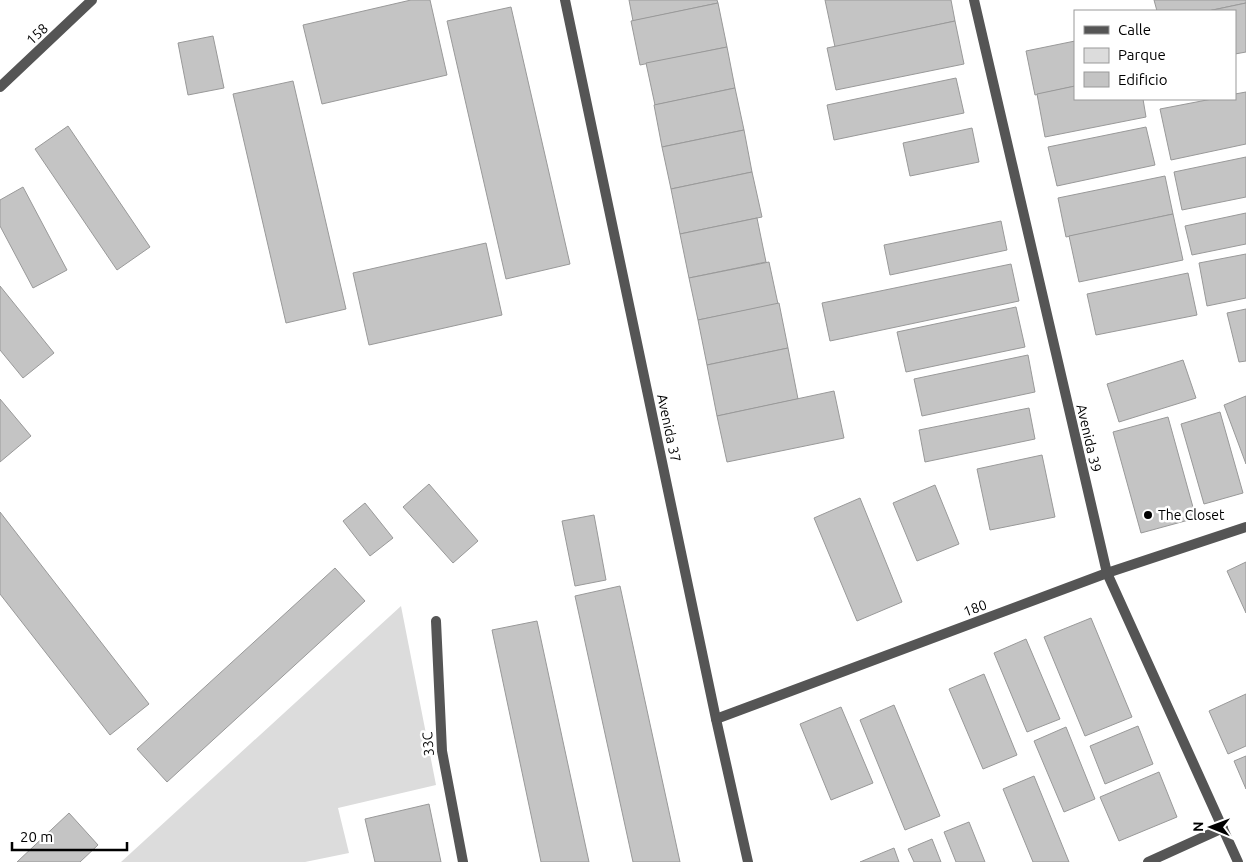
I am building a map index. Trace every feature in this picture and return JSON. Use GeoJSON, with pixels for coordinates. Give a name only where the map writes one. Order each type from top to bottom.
{"type":"FeatureCollection","features":[{"type":"Feature","properties":{"kind":"street","name":"158"},"geometry":{"type":"LineString","coordinates":[[1,84],[92,0]]}},
{"type":"Feature","properties":{"kind":"street","name":"Avenida 37"},"geometry":{"type":"LineString","coordinates":[[565,0],[716,719],[748,862]]}},
{"type":"Feature","properties":{"kind":"street","name":"Avenida 39"},"geometry":{"type":"LineString","coordinates":[[974,0],[1107,574],[1238,862]]}},
{"type":"Feature","properties":{"kind":"street","name":"180"},"geometry":{"type":"LineString","coordinates":[[716,719],[1107,574],[1246,527]]}},
{"type":"Feature","properties":{"kind":"street","name":"33C"},"geometry":{"type":"LineString","coordinates":[[436,621],[442,751],[463,862]]}},
{"type":"Feature","properties":{"kind":"street"},"geometry":{"type":"LineString","coordinates":[[1148,862],[1223,828]]}},
{"type":"Feature","properties":{"kind":"green space"},"geometry":{"type":"Polygon","coordinates":[[[401,606],[436,785],[338,808],[349,853],[305,862],[121,862],[401,606]]]}},
{"type":"Feature","properties":{"kind":"building"},"geometry":{"type":"Polygon","coordinates":[[[411,0],[430,0],[447,75],[322,104],[303,25],[411,0]]]}},
{"type":"Feature","properties":{"kind":"building"},"geometry":{"type":"Polygon","coordinates":[[[629,0],[717,0],[718,3],[633,21],[629,0]]]}},
{"type":"Feature","properties":{"kind":"building"},"geometry":{"type":"Polygon","coordinates":[[[825,0],[951,0],[955,21],[835,47],[825,0]]]}},
{"type":"Feature","properties":{"kind":"building"},"geometry":{"type":"Polygon","coordinates":[[[1154,0],[1246,0],[1246,3],[1213,10],[1157,10],[1154,0]]]}},
{"type":"Feature","properties":{"kind":"building"},"geometry":{"type":"Polygon","coordinates":[[[718,3],[727,47],[640,65],[631,21],[718,3]]]}},
{"type":"Feature","properties":{"kind":"building"},"geometry":{"type":"Polygon","coordinates":[[[1246,3],[1246,52],[1236,54],[1236,10],[1213,10],[1246,3]]]}},
{"type":"Feature","properties":{"kind":"building"},"geometry":{"type":"Polygon","coordinates":[[[511,7],[570,264],[506,279],[447,21],[511,7]]]}},
{"type":"Feature","properties":{"kind":"building"},"geometry":{"type":"Polygon","coordinates":[[[955,21],[964,64],[836,90],[827,48],[955,21]]]}},
{"type":"Feature","properties":{"kind":"building"},"geometry":{"type":"Polygon","coordinates":[[[213,36],[224,88],[188,95],[178,43],[213,36]]]}},
{"type":"Feature","properties":{"kind":"building"},"geometry":{"type":"Polygon","coordinates":[[[1074,41],[1074,86],[1035,95],[1026,51],[1074,41]]]}},
{"type":"Feature","properties":{"kind":"building"},"geometry":{"type":"Polygon","coordinates":[[[727,47],[735,88],[655,105],[646,63],[727,47]]]}},
{"type":"Feature","properties":{"kind":"building"},"geometry":{"type":"Polygon","coordinates":[[[956,78],[964,113],[834,140],[827,105],[956,78]]]}},
{"type":"Feature","properties":{"kind":"building"},"geometry":{"type":"Polygon","coordinates":[[[293,81],[346,309],[286,323],[233,94],[293,81]]]}},
{"type":"Feature","properties":{"kind":"building"},"geometry":{"type":"Polygon","coordinates":[[[1074,86],[1074,100],[1143,100],[1146,117],[1045,137],[1037,94],[1074,86]]]}},
{"type":"Feature","properties":{"kind":"building"},"geometry":{"type":"Polygon","coordinates":[[[735,88],[744,130],[662,147],[654,105],[735,88]]]}},
{"type":"Feature","properties":{"kind":"building"},"geometry":{"type":"Polygon","coordinates":[[[1246,92],[1246,144],[1171,160],[1160,109],[1207,100],[1236,100],[1236,94],[1246,92]]]}},
{"type":"Feature","properties":{"kind":"building"},"geometry":{"type":"Polygon","coordinates":[[[68,126],[150,247],[117,270],[35,149],[68,126]]]}},
{"type":"Feature","properties":{"kind":"building"},"geometry":{"type":"Polygon","coordinates":[[[1146,127],[1155,165],[1057,186],[1048,147],[1146,127]]]}},
{"type":"Feature","properties":{"kind":"building"},"geometry":{"type":"Polygon","coordinates":[[[972,128],[979,162],[910,176],[903,143],[972,128]]]}},
{"type":"Feature","properties":{"kind":"building"},"geometry":{"type":"Polygon","coordinates":[[[744,130],[752,172],[671,189],[662,147],[744,130]]]}},
{"type":"Feature","properties":{"kind":"building"},"geometry":{"type":"Polygon","coordinates":[[[1246,157],[1246,197],[1182,210],[1174,172],[1246,157]]]}},
{"type":"Feature","properties":{"kind":"building"},"geometry":{"type":"Polygon","coordinates":[[[752,172],[762,217],[680,234],[671,189],[752,172]]]}},
{"type":"Feature","properties":{"kind":"building"},"geometry":{"type":"Polygon","coordinates":[[[1165,176],[1173,214],[1066,237],[1058,198],[1165,176]]]}},
{"type":"Feature","properties":{"kind":"building"},"geometry":{"type":"Polygon","coordinates":[[[23,187],[67,270],[33,288],[0,226],[0,200],[23,187]]]}},
{"type":"Feature","properties":{"kind":"building"},"geometry":{"type":"Polygon","coordinates":[[[1246,213],[1246,244],[1192,255],[1185,226],[1246,213]]]}},
{"type":"Feature","properties":{"kind":"building"},"geometry":{"type":"Polygon","coordinates":[[[1173,214],[1183,260],[1079,282],[1069,236],[1173,214]]]}},
{"type":"Feature","properties":{"kind":"building"},"geometry":{"type":"Polygon","coordinates":[[[757,218],[766,262],[689,278],[680,234],[757,218]]]}},
{"type":"Feature","properties":{"kind":"building"},"geometry":{"type":"Polygon","coordinates":[[[1001,221],[1007,250],[890,275],[884,245],[1001,221]]]}},
{"type":"Feature","properties":{"kind":"building"},"geometry":{"type":"Polygon","coordinates":[[[486,243],[502,315],[369,345],[353,273],[486,243]]]}},
{"type":"Feature","properties":{"kind":"building"},"geometry":{"type":"Polygon","coordinates":[[[1246,254],[1246,298],[1207,306],[1199,263],[1246,254]]]}},
{"type":"Feature","properties":{"kind":"building"},"geometry":{"type":"Polygon","coordinates":[[[769,262],[778,304],[698,320],[689,278],[769,262]]]}},
{"type":"Feature","properties":{"kind":"building"},"geometry":{"type":"Polygon","coordinates":[[[1011,264],[1019,301],[830,341],[822,303],[1011,264]]]}},
{"type":"Feature","properties":{"kind":"building"},"geometry":{"type":"Polygon","coordinates":[[[1188,273],[1197,315],[1096,335],[1087,294],[1188,273]]]}},
{"type":"Feature","properties":{"kind":"building"},"geometry":{"type":"Polygon","coordinates":[[[0,286],[54,353],[23,378],[0,350],[0,286]]]}},
{"type":"Feature","properties":{"kind":"building"},"geometry":{"type":"Polygon","coordinates":[[[779,303],[788,348],[707,365],[698,320],[779,303]]]}},
{"type":"Feature","properties":{"kind":"building"},"geometry":{"type":"Polygon","coordinates":[[[1016,307],[1025,347],[906,372],[897,332],[1016,307]]]}},
{"type":"Feature","properties":{"kind":"building"},"geometry":{"type":"Polygon","coordinates":[[[1246,309],[1246,361],[1239,362],[1227,313],[1246,309]]]}},
{"type":"Feature","properties":{"kind":"building"},"geometry":{"type":"Polygon","coordinates":[[[788,348],[798,399],[717,416],[707,365],[788,348]]]}},
{"type":"Feature","properties":{"kind":"building"},"geometry":{"type":"Polygon","coordinates":[[[1028,355],[1035,392],[922,416],[914,379],[1028,355]]]}},
{"type":"Feature","properties":{"kind":"building"},"geometry":{"type":"Polygon","coordinates":[[[1183,360],[1196,398],[1119,422],[1107,384],[1183,360]]]}},
{"type":"Feature","properties":{"kind":"building"},"geometry":{"type":"Polygon","coordinates":[[[834,391],[844,438],[727,462],[717,416],[834,391]]]}},
{"type":"Feature","properties":{"kind":"building"},"geometry":{"type":"Polygon","coordinates":[[[1246,396],[1246,464],[1224,405],[1246,396]]]}},
{"type":"Feature","properties":{"kind":"building"},"geometry":{"type":"Polygon","coordinates":[[[0,399],[31,436],[0,462],[0,399]]]}},
{"type":"Feature","properties":{"kind":"building"},"geometry":{"type":"Polygon","coordinates":[[[1029,408],[1035,439],[925,462],[919,430],[1029,408]]]}},
{"type":"Feature","properties":{"kind":"building"},"geometry":{"type":"Polygon","coordinates":[[[1220,412],[1243,493],[1204,504],[1181,424],[1220,412]]]}},
{"type":"Feature","properties":{"kind":"building"},"geometry":{"type":"Polygon","coordinates":[[[1168,417],[1196,518],[1141,533],[1113,432],[1168,417]]]}},
{"type":"Feature","properties":{"kind":"building"},"geometry":{"type":"Polygon","coordinates":[[[1042,455],[1055,517],[990,530],[977,469],[1042,455]]]}},
{"type":"Feature","properties":{"kind":"building"},"geometry":{"type":"Polygon","coordinates":[[[429,484],[478,541],[453,563],[403,507],[429,484]]]}},
{"type":"Feature","properties":{"kind":"building"},"geometry":{"type":"Polygon","coordinates":[[[935,485],[959,544],[917,561],[893,503],[935,485]]]}},
{"type":"Feature","properties":{"kind":"building"},"geometry":{"type":"Polygon","coordinates":[[[860,498],[902,602],[857,621],[814,518],[860,498]]]}},
{"type":"Feature","properties":{"kind":"building"},"geometry":{"type":"Polygon","coordinates":[[[365,503],[393,538],[370,556],[343,521],[365,503]]]}},
{"type":"Feature","properties":{"kind":"building"},"geometry":{"type":"Polygon","coordinates":[[[0,512],[149,704],[110,735],[0,594],[0,512]]]}},
{"type":"Feature","properties":{"kind":"building"},"geometry":{"type":"Polygon","coordinates":[[[594,515],[606,580],[575,586],[562,521],[594,515]]]}},
{"type":"Feature","properties":{"kind":"building"},"geometry":{"type":"Polygon","coordinates":[[[1246,562],[1246,613],[1227,571],[1246,562]]]}},
{"type":"Feature","properties":{"kind":"building"},"geometry":{"type":"Polygon","coordinates":[[[335,568],[365,601],[167,782],[137,749],[335,568]]]}},
{"type":"Feature","properties":{"kind":"building"},"geometry":{"type":"Polygon","coordinates":[[[620,586],[680,862],[633,862],[575,596],[620,586]]]}},
{"type":"Feature","properties":{"kind":"building"},"geometry":{"type":"Polygon","coordinates":[[[1091,618],[1132,717],[1085,736],[1044,637],[1091,618]]]}},
{"type":"Feature","properties":{"kind":"building"},"geometry":{"type":"Polygon","coordinates":[[[537,621],[589,862],[541,862],[492,630],[537,621]]]}},
{"type":"Feature","properties":{"kind":"building"},"geometry":{"type":"Polygon","coordinates":[[[1026,639],[1060,719],[1027,732],[994,653],[1026,639]]]}},
{"type":"Feature","properties":{"kind":"building"},"geometry":{"type":"Polygon","coordinates":[[[984,674],[1017,755],[983,769],[949,689],[984,674]]]}},
{"type":"Feature","properties":{"kind":"building"},"geometry":{"type":"Polygon","coordinates":[[[1246,694],[1246,746],[1228,754],[1209,711],[1246,694]]]}},
{"type":"Feature","properties":{"kind":"building"},"geometry":{"type":"Polygon","coordinates":[[[894,705],[940,816],[905,830],[860,720],[894,705]]]}},
{"type":"Feature","properties":{"kind":"building"},"geometry":{"type":"Polygon","coordinates":[[[841,707],[873,783],[831,800],[800,724],[841,707]]]}},
{"type":"Feature","properties":{"kind":"building"},"geometry":{"type":"Polygon","coordinates":[[[1138,726],[1153,764],[1105,784],[1090,746],[1138,726]]]}},
{"type":"Feature","properties":{"kind":"building"},"geometry":{"type":"Polygon","coordinates":[[[1066,727],[1095,799],[1064,812],[1034,741],[1066,727]]]}},
{"type":"Feature","properties":{"kind":"building"},"geometry":{"type":"Polygon","coordinates":[[[1246,756],[1246,789],[1234,761],[1246,756]]]}},
{"type":"Feature","properties":{"kind":"building"},"geometry":{"type":"Polygon","coordinates":[[[1159,772],[1177,817],[1119,841],[1100,797],[1159,772]]]}},
{"type":"Feature","properties":{"kind":"building"},"geometry":{"type":"Polygon","coordinates":[[[1034,776],[1069,862],[1033,862],[1003,789],[1034,776]]]}},
{"type":"Feature","properties":{"kind":"building"},"geometry":{"type":"Polygon","coordinates":[[[429,804],[441,862],[375,862],[365,819],[429,804]]]}},
{"type":"Feature","properties":{"kind":"building"},"geometry":{"type":"Polygon","coordinates":[[[69,813],[98,845],[80,862],[17,862],[69,813]]]}},
{"type":"Feature","properties":{"kind":"building"},"geometry":{"type":"Polygon","coordinates":[[[969,822],[985,862],[956,862],[944,832],[969,822]]]}},
{"type":"Feature","properties":{"kind":"building"},"geometry":{"type":"Polygon","coordinates":[[[932,839],[941,862],[914,862],[908,849],[932,839]]]}},
{"type":"Feature","properties":{"kind":"building"},"geometry":{"type":"Polygon","coordinates":[[[894,848],[899,862],[860,862],[894,848]]]}},
{"type":"Feature","properties":{"kind":"place","name":"The Closet"},"geometry":{"type":"Point","coordinates":[1148,515]}}]}
